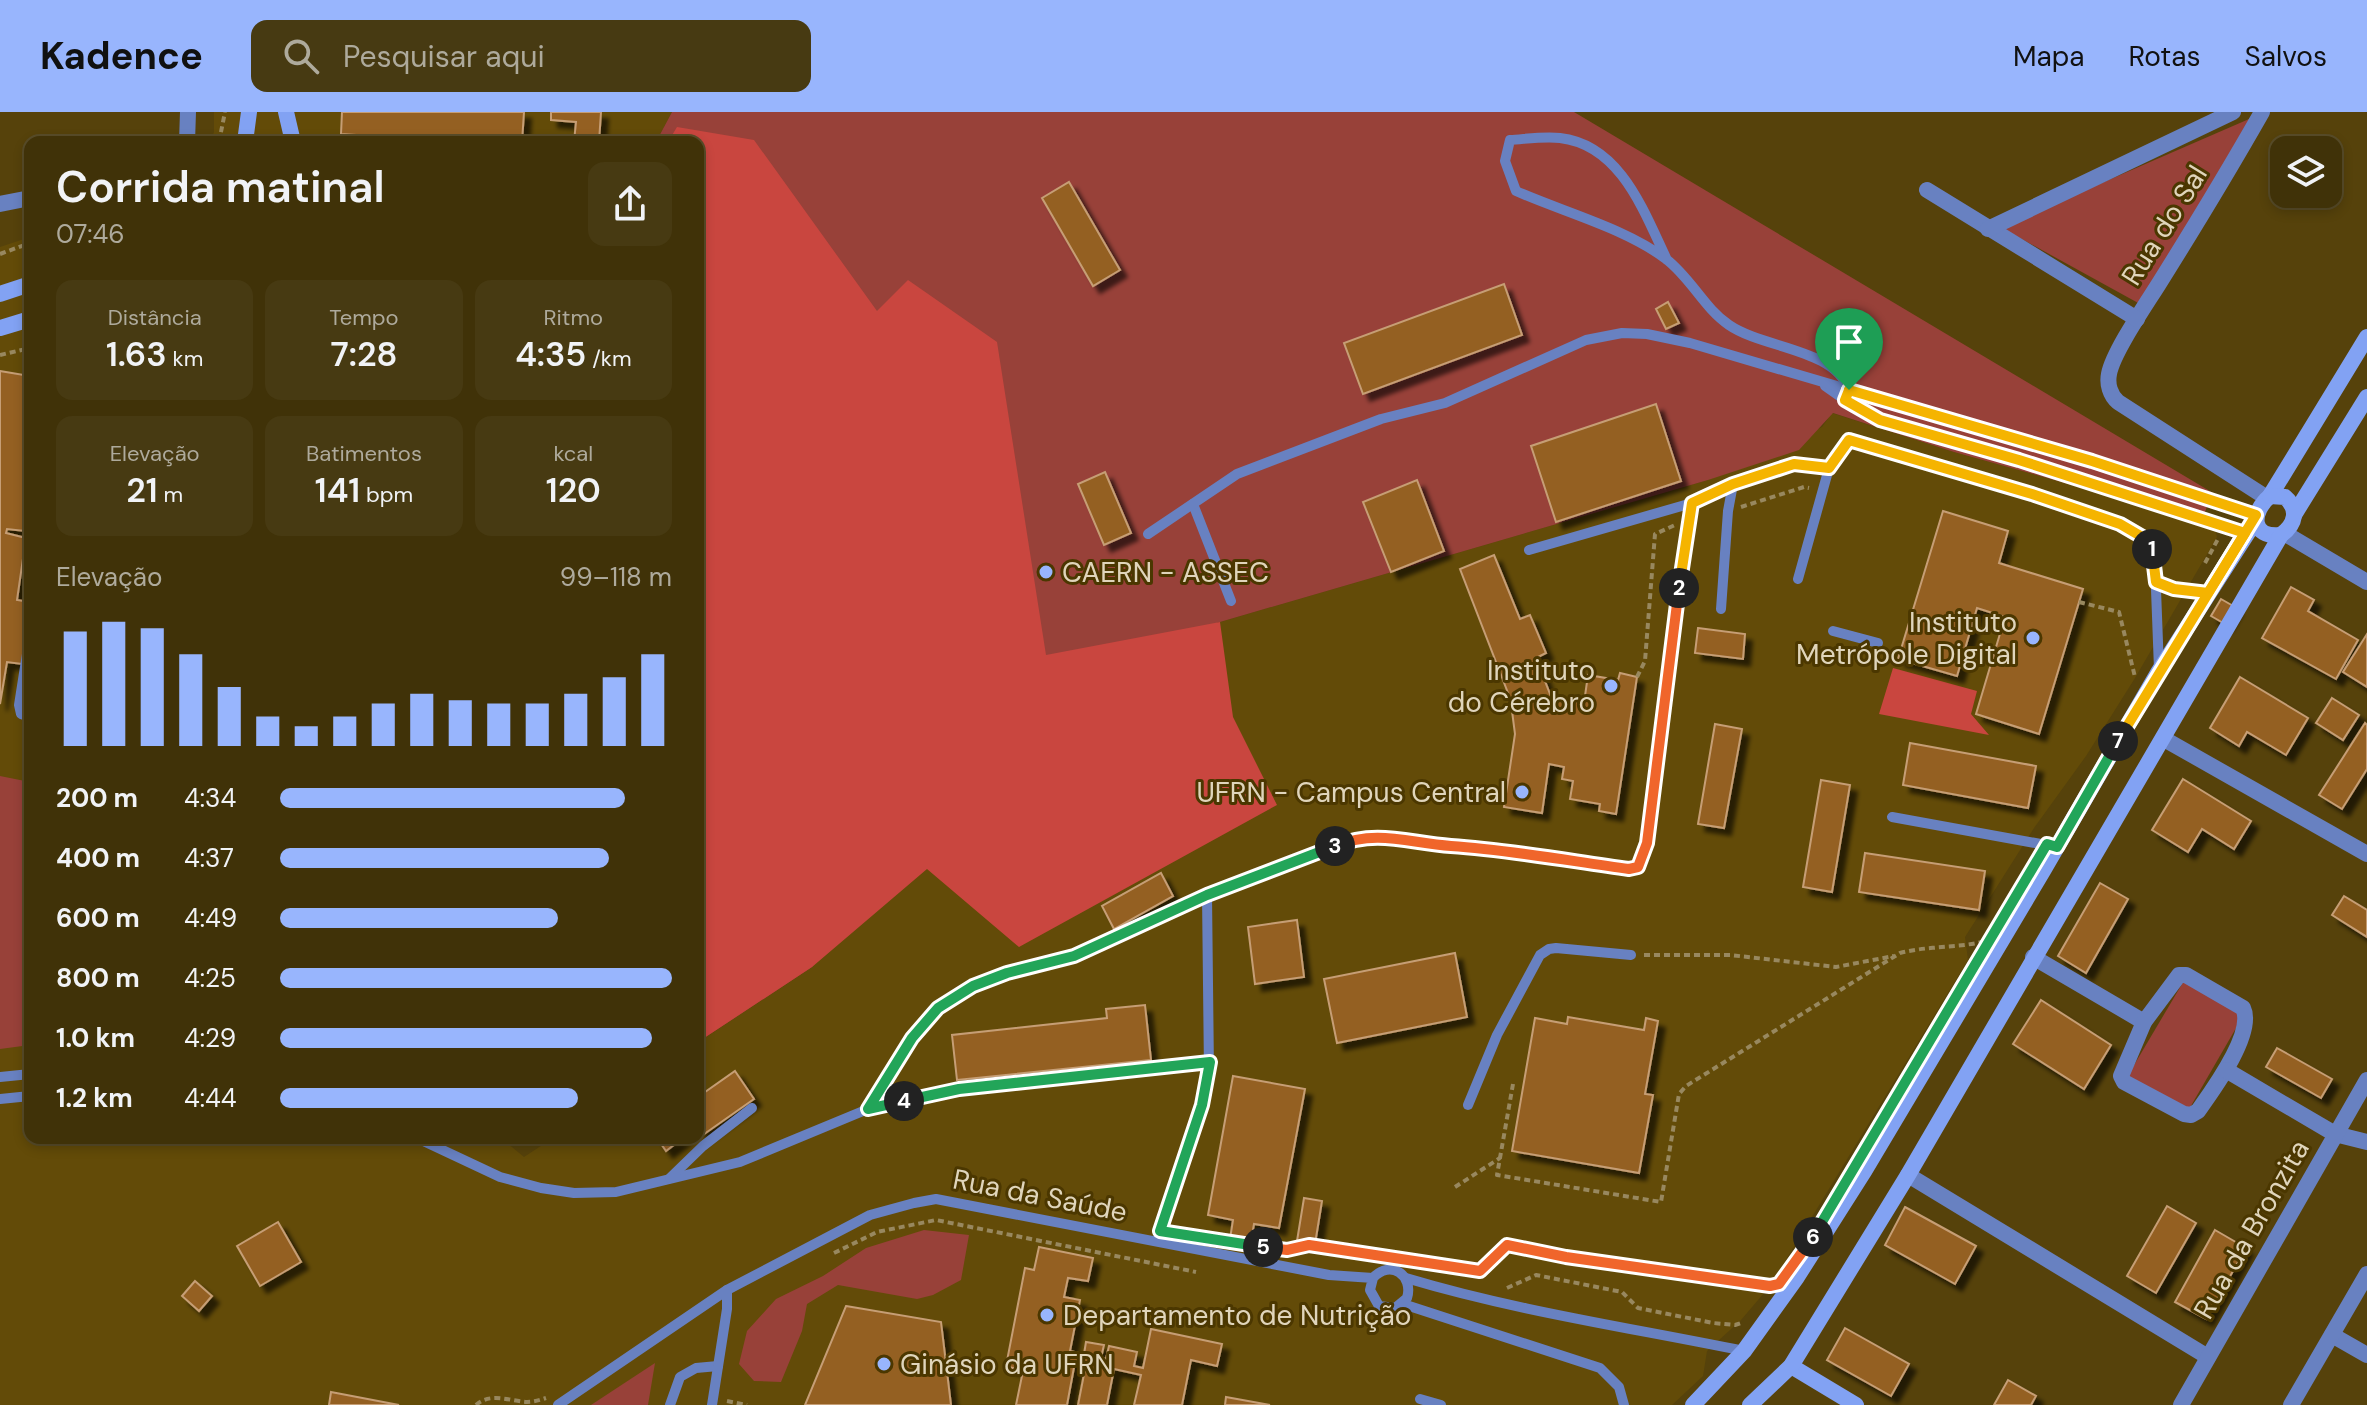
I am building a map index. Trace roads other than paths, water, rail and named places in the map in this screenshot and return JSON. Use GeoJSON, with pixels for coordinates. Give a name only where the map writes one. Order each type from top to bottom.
{"type":"FeatureCollection","features":[{"type":"Feature","properties":{"kind":"main road"},"geometry":{"type":"LineString","coordinates":[[246,136],[249,112]]}},
{"type":"Feature","properties":{"kind":"main road"},"geometry":{"type":"LineString","coordinates":[[286,112],[292,136]]}},
{"type":"Feature","properties":{"kind":"main road"},"geometry":{"type":"LineString","coordinates":[[0,294],[24,286]]}},
{"type":"Feature","properties":{"kind":"main road"},"geometry":{"type":"LineString","coordinates":[[0,328],[24,321]]}},
{"type":"Feature","properties":{"kind":"main road"},"geometry":{"type":"LineString","coordinates":[[1693,1405],[1744,1351],[1781,1302],[1865,1170],[2159,671],[2367,337]]}},
{"type":"Feature","properties":{"kind":"main road"},"geometry":{"type":"LineString","coordinates":[[1750,1405],[1791,1366],[1908,1175],[2033,957],[2367,397]]}},
{"type":"Feature","properties":{"kind":"main road"},"geometry":{"type":"LineString","coordinates":[[2268,497],[2285,497],[2292,504],[2288,526]]}},
{"type":"Feature","properties":{"kind":"main road"},"geometry":{"type":"LineString","coordinates":[[2252,523],[2267,534],[2288,526]]}},
{"type":"Feature","properties":{"kind":"main road"},"geometry":{"type":"LineString","coordinates":[[1791,1366],[1856,1405]]}},
{"type":"Feature","properties":{"kind":"street"},"geometry":{"type":"LineString","coordinates":[[187,136],[188,112]]}},
{"type":"Feature","properties":{"kind":"street"},"geometry":{"type":"LineString","coordinates":[[1988,229],[2233,112]]}},
{"type":"Feature","properties":{"kind":"street","name":"Rua do Sal"},"geometry":{"type":"LineString","coordinates":[[2262,112],[2137,319],[2111,366],[2109,385],[2118,402],[2268,497]]}},
{"type":"Feature","properties":{"kind":"street"},"geometry":{"type":"LineString","coordinates":[[1927,190],[2137,319]]}},
{"type":"Feature","properties":{"kind":"street"},"geometry":{"type":"LineString","coordinates":[[0,204],[24,199]]}},
{"type":"Feature","properties":{"kind":"street"},"geometry":{"type":"LineString","coordinates":[[2288,526],[2306,544],[2367,582]]}},
{"type":"Feature","properties":{"kind":"street"},"geometry":{"type":"LineString","coordinates":[[2164,739],[2367,854]]}},
{"type":"Feature","properties":{"kind":"street"},"geometry":{"type":"LineString","coordinates":[[2033,957],[2144,1022]]}},
{"type":"Feature","properties":{"kind":"street"},"geometry":{"type":"LineString","coordinates":[[2179,975],[2186,975],[2243,1008],[2247,1020],[2226,1070],[2198,1111],[2191,1115],[2124,1082],[2121,1074],[2144,1022],[2179,975]]}},
{"type":"Feature","properties":{"kind":"street"},"geometry":{"type":"LineString","coordinates":[[2226,1070],[2335,1134],[2367,1142]]}},
{"type":"Feature","properties":{"kind":"street","name":"Rua da Bronzita"},"geometry":{"type":"LineString","coordinates":[[2181,1405],[2367,1080]]}},
{"type":"Feature","properties":{"kind":"street"},"geometry":{"type":"LineString","coordinates":[[1908,1175],[2208,1357]]}},
{"type":"Feature","properties":{"kind":"street"},"geometry":{"type":"LineString","coordinates":[[2291,1405],[2367,1274]]}},
{"type":"Feature","properties":{"kind":"street"},"geometry":{"type":"LineString","coordinates":[[2332,1335],[2367,1355]]}},
{"type":"Feature","properties":{"kind":"lane"},"geometry":{"type":"LineString","coordinates":[[1667,260],[1637,199],[1614,163],[1590,146],[1560,137],[1510,140],[1505,161],[1516,191],[1627,236],[1667,260],[1715,314],[1730,326],[1832,366],[1843,376],[1847,395],[1880,420],[2252,523]]}},
{"type":"Feature","properties":{"kind":"lane"},"geometry":{"type":"LineString","coordinates":[[1148,534],[1237,474],[1381,419],[1445,403],[1586,340],[1605,335],[1647,334],[1690,343],[1820,383],[1847,395],[2092,461],[2252,523]]}},
{"type":"Feature","properties":{"kind":"lane"},"geometry":{"type":"LineString","coordinates":[[1798,579],[1829,468],[1849,440],[2032,494],[2134,531],[2149,544],[2154,556],[2159,671]]}},
{"type":"Feature","properties":{"kind":"lane"},"geometry":{"type":"LineString","coordinates":[[1529,550],[1692,503],[1733,484],[1794,464],[1829,468]]}},
{"type":"Feature","properties":{"kind":"lane"},"geometry":{"type":"LineString","coordinates":[[1721,609],[1733,484]]}},
{"type":"Feature","properties":{"kind":"lane"},"geometry":{"type":"LineString","coordinates":[[868,1109],[912,1038],[938,1008],[973,986],[1007,973],[1074,956],[1207,895],[1351,840],[1367,836],[1475,846],[1629,869],[1638,867],[1647,843],[1692,503]]}},
{"type":"Feature","properties":{"kind":"lane"},"geometry":{"type":"LineString","coordinates":[[1193,504],[1231,601]]}},
{"type":"Feature","properties":{"kind":"lane"},"geometry":{"type":"LineString","coordinates":[[2156,582],[2174,589],[2208,593]]}},
{"type":"Feature","properties":{"kind":"lane"},"geometry":{"type":"LineString","coordinates":[[1833,631],[1878,643]]}},
{"type":"Feature","properties":{"kind":"lane"},"geometry":{"type":"LineString","coordinates":[[24,673],[19,705],[24,715]]}},
{"type":"Feature","properties":{"kind":"lane"},"geometry":{"type":"LineString","coordinates":[[1892,817],[2057,847]]}},
{"type":"Feature","properties":{"kind":"lane"},"geometry":{"type":"LineString","coordinates":[[1157,1241],[1202,1105],[1210,1062],[1207,895]]}},
{"type":"Feature","properties":{"kind":"lane"},"geometry":{"type":"LineString","coordinates":[[1468,1105],[1497,1035],[1540,955],[1556,948],[1631,955]]}},
{"type":"Feature","properties":{"kind":"lane"},"geometry":{"type":"LineString","coordinates":[[430,1144],[500,1177],[541,1188],[574,1193],[616,1192],[740,1162],[868,1109],[959,1089],[1210,1062]]}},
{"type":"Feature","properties":{"kind":"lane"},"geometry":{"type":"LineString","coordinates":[[0,1077],[24,1075]]}},
{"type":"Feature","properties":{"kind":"lane"},"geometry":{"type":"LineString","coordinates":[[0,1099],[24,1097]]}},
{"type":"Feature","properties":{"kind":"lane"},"geometry":{"type":"LineString","coordinates":[[668,1179],[703,1146],[752,1108]]}},
{"type":"Feature","properties":{"kind":"lane","name":"Rua da Saúde"},"geometry":{"type":"LineString","coordinates":[[558,1405],[727,1290],[870,1215],[936,1199],[1329,1275],[1373,1278],[1392,1269],[1406,1278],[1525,1307],[1744,1351]]}},
{"type":"Feature","properties":{"kind":"lane"},"geometry":{"type":"LineString","coordinates":[[1373,1278],[1370,1290],[1379,1306],[1395,1308],[1403,1304],[1409,1292],[1406,1278]]}},
{"type":"Feature","properties":{"kind":"lane"},"geometry":{"type":"LineString","coordinates":[[712,1402],[727,1290]]}},
{"type":"Feature","properties":{"kind":"lane"},"geometry":{"type":"LineString","coordinates":[[1403,1304],[1600,1368],[1619,1387],[1624,1405]]}},
{"type":"Feature","properties":{"kind":"lane"},"geometry":{"type":"LineString","coordinates":[[670,1405],[680,1377],[696,1368],[718,1366]]}},
{"type":"Feature","properties":{"kind":"lane"},"geometry":{"type":"LineString","coordinates":[[1420,1399],[1441,1405]]}},
{"type":"Feature","properties":{"kind":"place","name":"CAERN - ASSEC"},"geometry":{"type":"Point","coordinates":[1046,572]}},
{"type":"Feature","properties":{"kind":"place","name":"Instituto Metrópole Digital"},"geometry":{"type":"Point","coordinates":[2033,638]}},
{"type":"Feature","properties":{"kind":"place","name":"Instituto do Cérebro"},"geometry":{"type":"Point","coordinates":[1611,686]}},
{"type":"Feature","properties":{"kind":"place","name":"UFRN - Campus Central"},"geometry":{"type":"Point","coordinates":[1522,792]}},
{"type":"Feature","properties":{"kind":"place","name":"Departamento de Nutrição"},"geometry":{"type":"Point","coordinates":[1047,1315]}},
{"type":"Feature","properties":{"kind":"place","name":"Ginásio da UFRN"},"geometry":{"type":"Point","coordinates":[884,1364]}}]}
